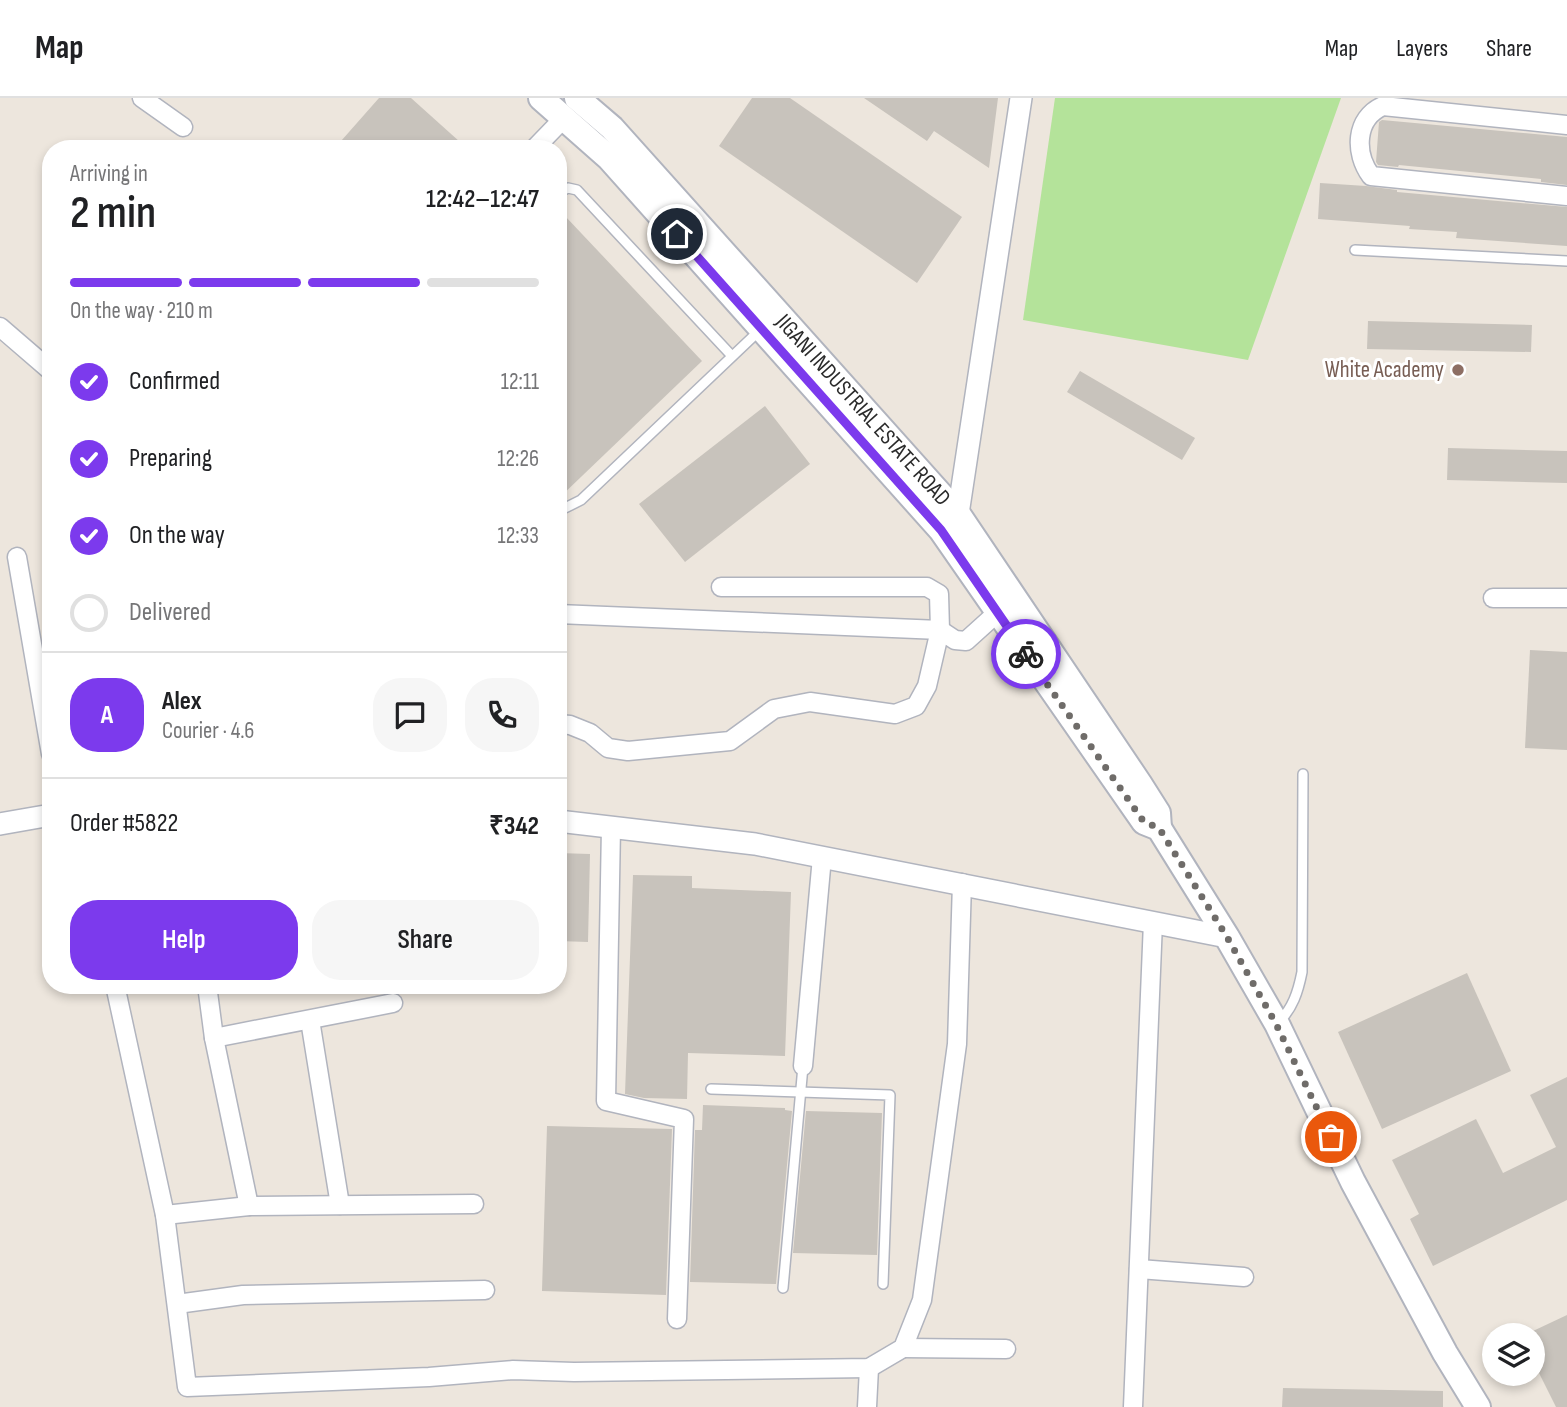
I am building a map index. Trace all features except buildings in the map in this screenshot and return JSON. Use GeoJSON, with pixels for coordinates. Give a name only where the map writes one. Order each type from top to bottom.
{"type":"FeatureCollection","features":[{"type":"Feature","properties":{"kind":"main road","name":"JIGANI INDUSTRIAL ESTATE ROAD"},"geometry":{"type":"LineString","coordinates":[[541,98],[608,158],[761,329],[949,522],[997,613],[1144,822],[1159,828]]}},
{"type":"Feature","properties":{"kind":"main road","name":"JIGANI INDUSTRIAL ESTATE ROAD"},"geometry":{"type":"LineString","coordinates":[[577,98],[612,128],[949,522],[1139,783],[1157,813],[1159,828],[1227,937],[1276,1024],[1353,1182],[1445,1353],[1478,1407]]}},
{"type":"Feature","properties":{"kind":"street"},"geometry":{"type":"LineString","coordinates":[[142,98],[183,127]]}},
{"type":"Feature","properties":{"kind":"street"},"geometry":{"type":"LineString","coordinates":[[949,522],[1021,98]]}},
{"type":"Feature","properties":{"kind":"street"},"geometry":{"type":"LineString","coordinates":[[1567,125],[1383,106],[1373,111],[1363,122],[1359,151],[1364,167],[1371,176],[1567,196]]}},
{"type":"Feature","properties":{"kind":"street"},"geometry":{"type":"LineString","coordinates":[[543,140],[563,119]]}},
{"type":"Feature","properties":{"kind":"street"},"geometry":{"type":"LineString","coordinates":[[0,327],[42,363]]}},
{"type":"Feature","properties":{"kind":"street"},"geometry":{"type":"LineString","coordinates":[[17,557],[42,702]]}},
{"type":"Feature","properties":{"kind":"street"},"geometry":{"type":"LineString","coordinates":[[567,725],[590,733],[608,748],[628,751],[730,741],[774,709],[810,702],[895,714],[916,706],[927,686],[940,630],[939,594],[928,587],[721,587]]}},
{"type":"Feature","properties":{"kind":"street"},"geometry":{"type":"LineString","coordinates":[[1493,598],[1567,598]]}},
{"type":"Feature","properties":{"kind":"street"},"geometry":{"type":"LineString","coordinates":[[567,614],[940,630],[955,640],[966,641],[997,613]]}},
{"type":"Feature","properties":{"kind":"street"},"geometry":{"type":"LineString","coordinates":[[0,824],[42,817]]}},
{"type":"Feature","properties":{"kind":"street"},"geometry":{"type":"LineString","coordinates":[[567,822],[755,844],[1227,937]]}},
{"type":"Feature","properties":{"kind":"street"},"geometry":{"type":"LineString","coordinates":[[611,827],[606,1101],[684,1119],[677,1319]]}},
{"type":"Feature","properties":{"kind":"street"},"geometry":{"type":"LineString","coordinates":[[803,1066],[821,857]]}},
{"type":"Feature","properties":{"kind":"street"},"geometry":{"type":"LineString","coordinates":[[904,1348],[922,1300],[957,1044],[962,883]]}},
{"type":"Feature","properties":{"kind":"street"},"geometry":{"type":"LineString","coordinates":[[1133,1407],[1153,922]]}},
{"type":"Feature","properties":{"kind":"street"},"geometry":{"type":"LineString","coordinates":[[117,994],[165,1215],[187,1387],[429,1377],[513,1370],[574,1372],[869,1368],[904,1348],[1006,1349]]}},
{"type":"Feature","properties":{"kind":"street"},"geometry":{"type":"LineString","coordinates":[[208,994],[249,1206]]}},
{"type":"Feature","properties":{"kind":"street"},"geometry":{"type":"LineString","coordinates":[[215,1038],[393,1003]]}},
{"type":"Feature","properties":{"kind":"street"},"geometry":{"type":"LineString","coordinates":[[310,1020],[340,1205]]}},
{"type":"Feature","properties":{"kind":"street"},"geometry":{"type":"LineString","coordinates":[[165,1215],[249,1206],[474,1204]]}},
{"type":"Feature","properties":{"kind":"street"},"geometry":{"type":"LineString","coordinates":[[1139,1269],[1244,1277]]}},
{"type":"Feature","properties":{"kind":"street"},"geometry":{"type":"LineString","coordinates":[[177,1304],[243,1295],[485,1290]]}},
{"type":"Feature","properties":{"kind":"street"},"geometry":{"type":"LineString","coordinates":[[867,1407],[869,1368]]}},
{"type":"Feature","properties":{"kind":"lane"},"geometry":{"type":"LineString","coordinates":[[567,188],[577,190],[732,356]]}},
{"type":"Feature","properties":{"kind":"lane"},"geometry":{"type":"LineString","coordinates":[[1356,250],[1567,261]]}},
{"type":"Feature","properties":{"kind":"lane"},"geometry":{"type":"LineString","coordinates":[[567,507],[581,500],[761,329]]}},
{"type":"Feature","properties":{"kind":"lane"},"geometry":{"type":"LineString","coordinates":[[1276,1024],[1285,1016],[1297,996],[1303,972],[1303,774]]}},
{"type":"Feature","properties":{"kind":"lane"},"geometry":{"type":"LineString","coordinates":[[783,1288],[803,1066]]}},
{"type":"Feature","properties":{"kind":"lane"},"geometry":{"type":"LineString","coordinates":[[711,1088],[891,1096],[883,1284]]}},
{"type":"Feature","properties":{"kind":"green space"},"geometry":{"type":"Polygon","coordinates":[[[1055,98],[1341,98],[1248,360],[1023,320],[1055,98]]]}},
{"type":"Feature","properties":{"kind":"way so far"},"geometry":{"type":"LineString","coordinates":[[1026,654],[1144,822],[1159,828],[1227,937],[1276,1024],[1331,1137]]}},
{"type":"Feature","properties":{"kind":"place","name":"White Academy"},"geometry":{"type":"Point","coordinates":[1458,370]}},
{"type":"Feature","properties":{"kind":"route"},"geometry":{"type":"LineString","coordinates":[[677,234],[941,530],[1026,654]]}}]}
